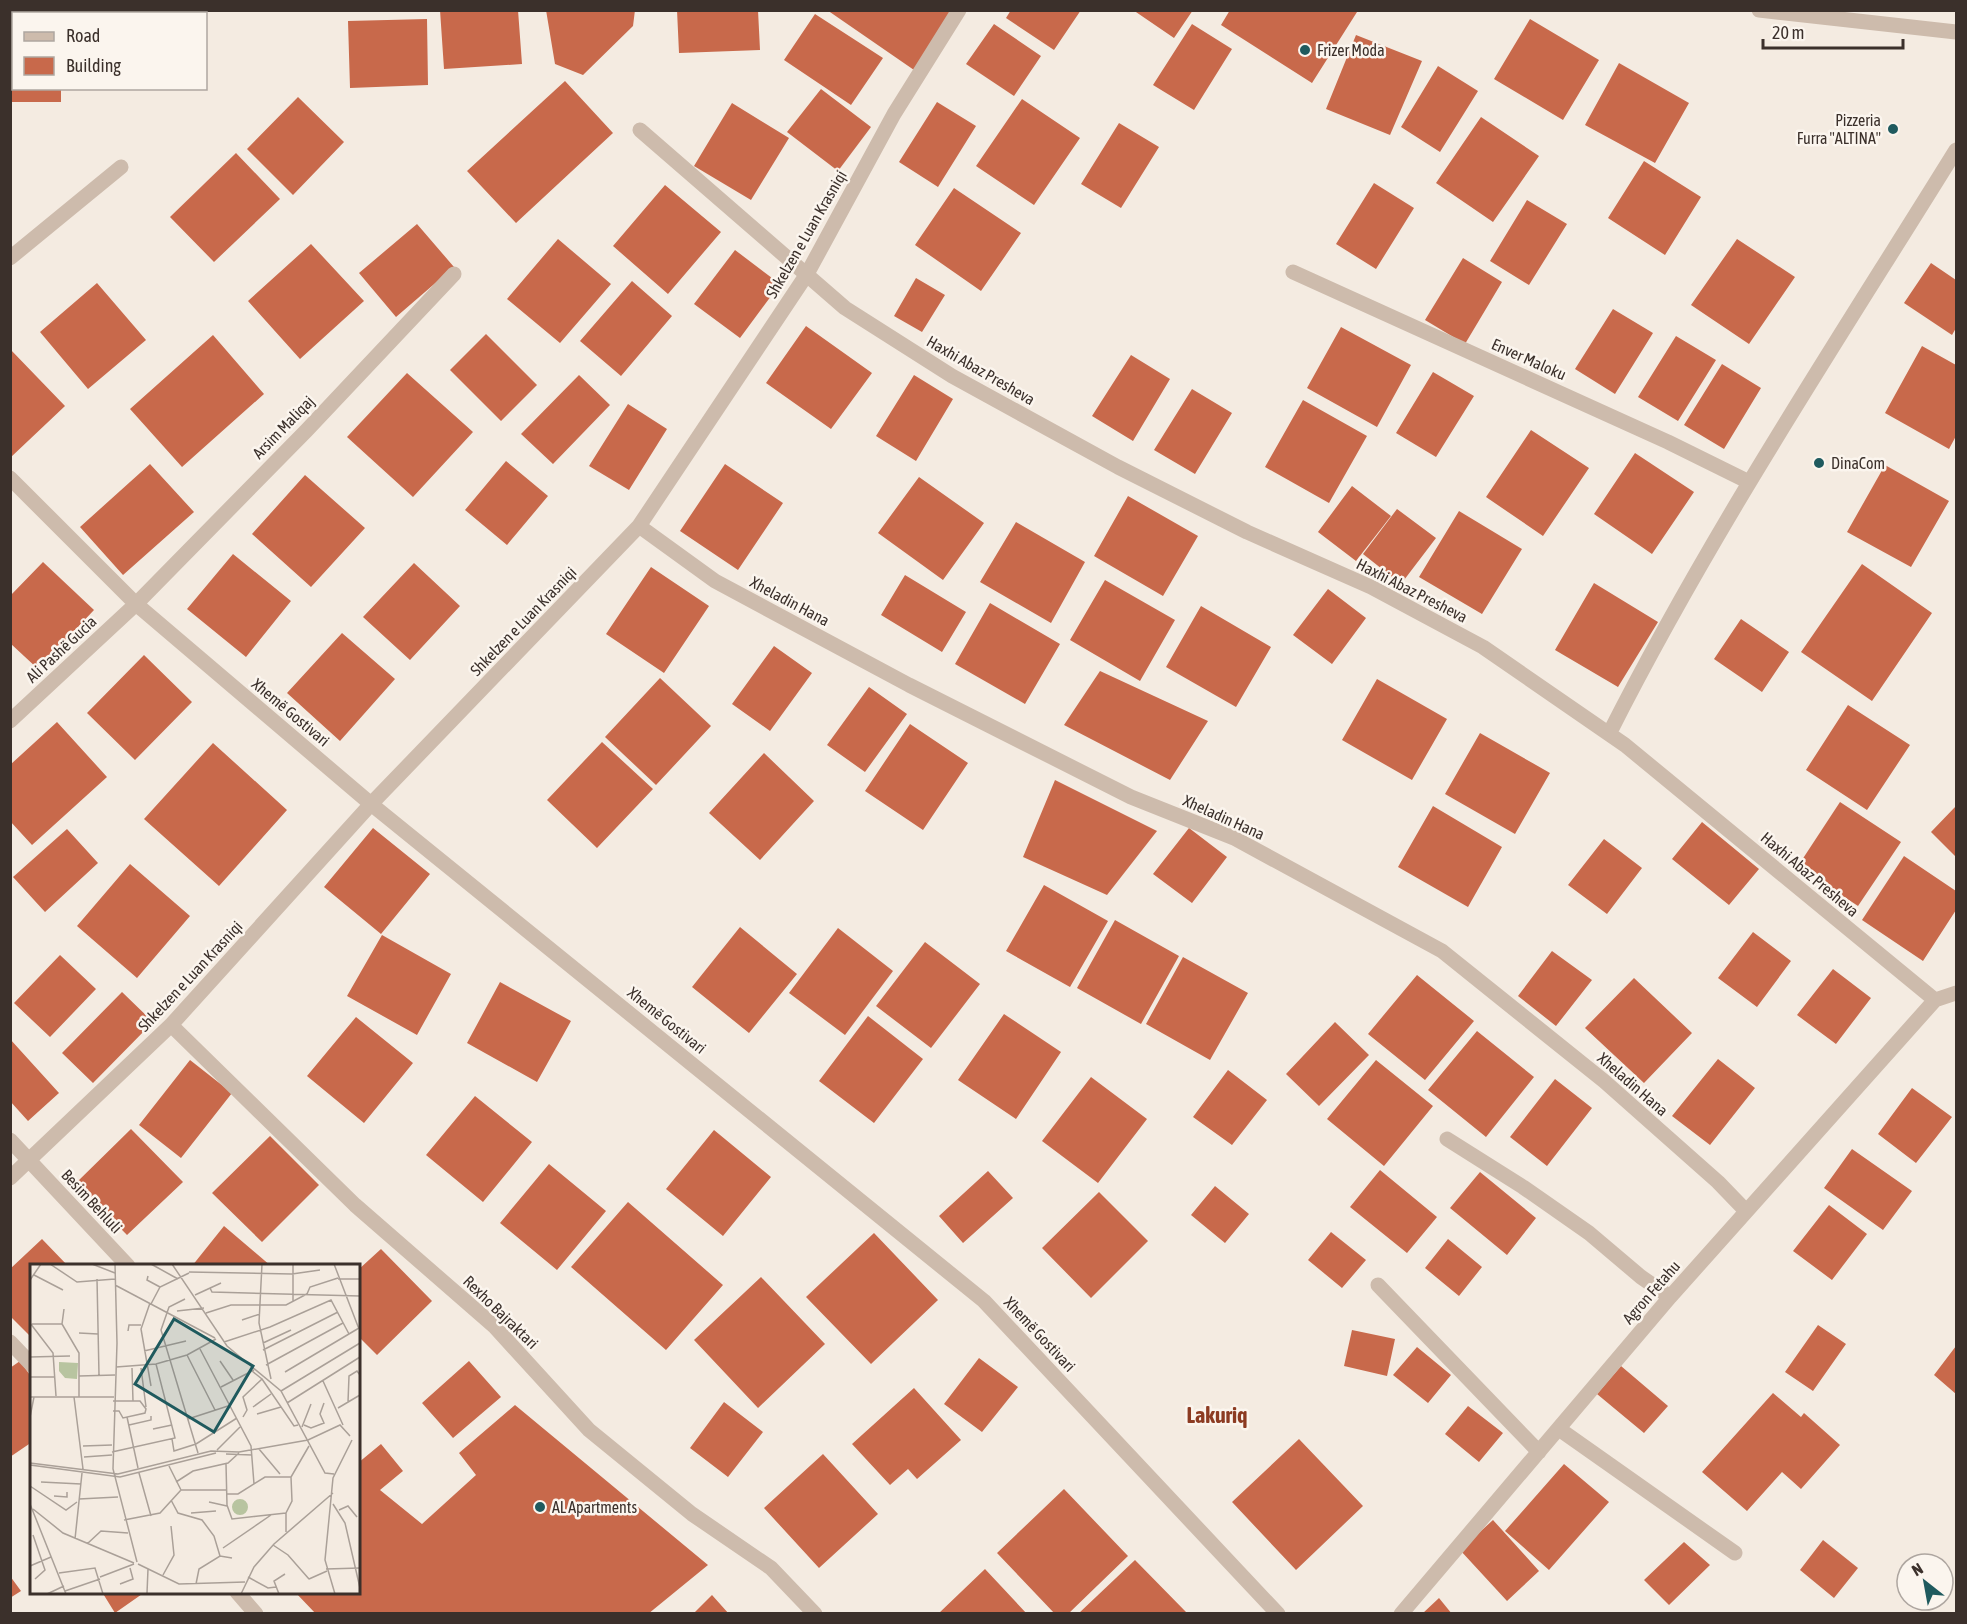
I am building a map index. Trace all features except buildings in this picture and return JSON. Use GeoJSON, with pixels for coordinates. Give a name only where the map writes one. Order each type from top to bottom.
{"type":"FeatureCollection","features":[{"type":"Feature","properties":{"kind":"street","name":"Shkelzen e Luan Krasniqi"},"geometry":{"type":"LineString","coordinates":[[10,1178],[171,1025],[371,804],[639,526],[807,274],[894,114],[958,10]]}},
{"type":"Feature","properties":{"kind":"street"},"geometry":{"type":"LineString","coordinates":[[1759,10],[1956,33]]}},
{"type":"Feature","properties":{"kind":"street","name":"Haxhi Abaz Presheva"},"geometry":{"type":"LineString","coordinates":[[640,130],[845,309],[952,376],[1118,467],[1247,532],[1371,587],[1483,646],[1625,745],[1935,1000]]}},
{"type":"Feature","properties":{"kind":"street"},"geometry":{"type":"LineString","coordinates":[[1609,734],[1647,658],[1749,482],[1956,150]]}},
{"type":"Feature","properties":{"kind":"street"},"geometry":{"type":"LineString","coordinates":[[10,258],[122,167]]}},
{"type":"Feature","properties":{"kind":"street","name":"Enver Maloku"},"geometry":{"type":"LineString","coordinates":[[1293,272],[1668,442],[1749,482]]}},
{"type":"Feature","properties":{"kind":"street","name":"Arsim Maliqaj"},"geometry":{"type":"LineString","coordinates":[[136,604],[306,431],[454,274]]}},
{"type":"Feature","properties":{"kind":"street","name":"Xhemë Gostivari"},"geometry":{"type":"LineString","coordinates":[[10,478],[136,604],[371,804],[984,1301],[1278,1614]]}},
{"type":"Feature","properties":{"kind":"street","name":"Xheladin Hana"},"geometry":{"type":"LineString","coordinates":[[639,526],[715,581],[909,686],[1131,797],[1234,838],[1442,951],[1604,1082],[1718,1182],[1746,1211]]}},
{"type":"Feature","properties":{"kind":"street","name":"Ali Pashë Gucia"},"geometry":{"type":"LineString","coordinates":[[10,721],[136,604]]}},
{"type":"Feature","properties":{"kind":"street"},"geometry":{"type":"LineString","coordinates":[[1935,1000],[1956,993]]}},
{"type":"Feature","properties":{"kind":"street","name":"Agron Fetahu"},"geometry":{"type":"LineString","coordinates":[[1401,1614],[1670,1297],[1935,1000]]}},
{"type":"Feature","properties":{"kind":"street","name":"Rexho Bajraktari"},"geometry":{"type":"LineString","coordinates":[[171,1025],[355,1205],[494,1326],[589,1430],[692,1514],[771,1568],[814,1614]]}},
{"type":"Feature","properties":{"kind":"street"},"geometry":{"type":"LineString","coordinates":[[1448,1139],[1524,1187],[1589,1233],[1641,1277],[1670,1297]]}},
{"type":"Feature","properties":{"kind":"street"},"geometry":{"type":"LineString","coordinates":[[10,1140],[29,1160]]}},
{"type":"Feature","properties":{"kind":"street","name":"Besim Behluli"},"geometry":{"type":"LineString","coordinates":[[29,1160],[126,1264]]}},
{"type":"Feature","properties":{"kind":"street"},"geometry":{"type":"LineString","coordinates":[[1378,1286],[1539,1452]]}},
{"type":"Feature","properties":{"kind":"street"},"geometry":{"type":"LineString","coordinates":[[10,1342],[30,1363]]}},
{"type":"Feature","properties":{"kind":"street"},"geometry":{"type":"LineString","coordinates":[[1559,1429],[1736,1552]]}},
{"type":"Feature","properties":{"kind":"street"},"geometry":{"type":"LineString","coordinates":[[238,1594],[256,1614]]}},
{"type":"Feature","properties":{"kind":"place","name":"Frizer Moda"},"geometry":{"type":"Point","coordinates":[1305,50]}},
{"type":"Feature","properties":{"kind":"place","name":"Pizzeria Furra \"ALTINA\""},"geometry":{"type":"Point","coordinates":[1893,129]}},
{"type":"Feature","properties":{"kind":"place","name":"DinaCom"},"geometry":{"type":"Point","coordinates":[1819,463]}},
{"type":"Feature","properties":{"kind":"place","name":"AL Apartments"},"geometry":{"type":"Point","coordinates":[540,1507]}},
{"type":"Feature","properties":{"kind":"district","name":"Lakuriq"},"geometry":{"type":"Point","coordinates":[1217,1415]}}]}
